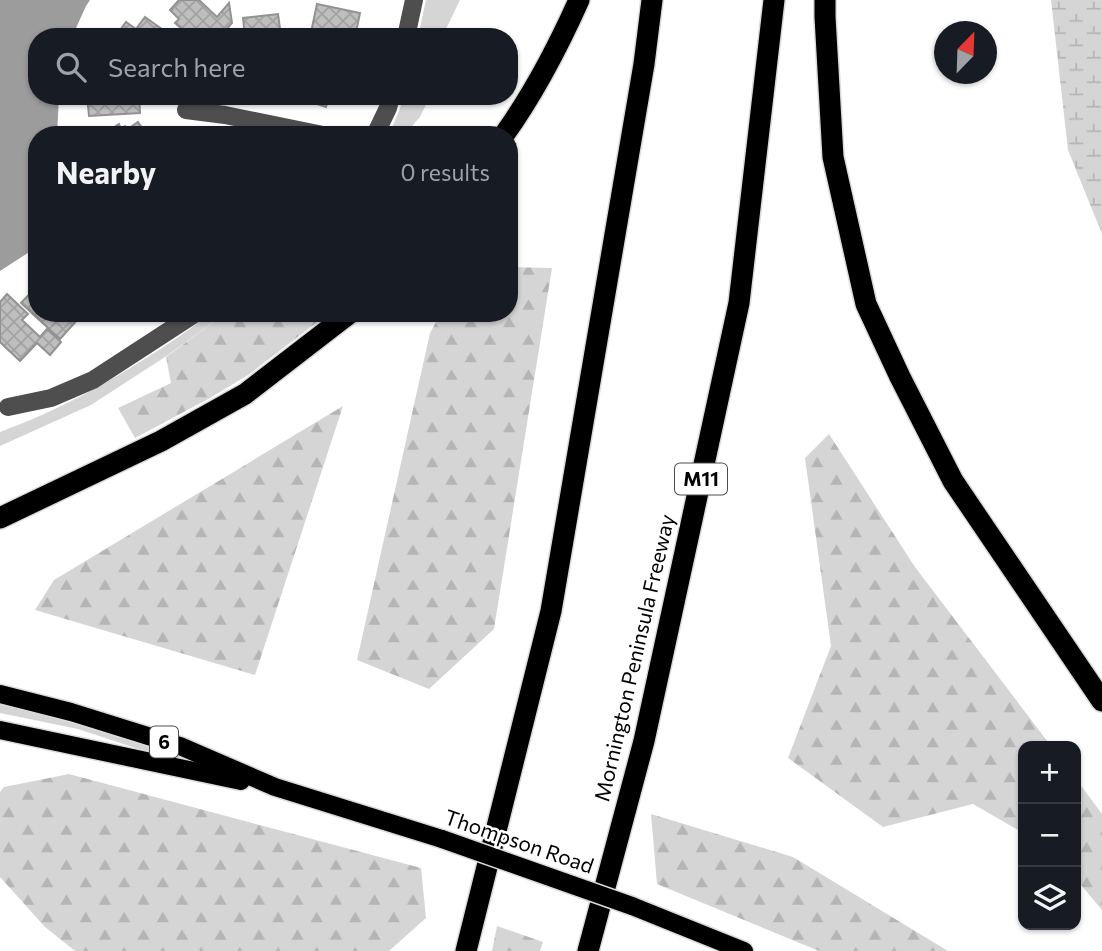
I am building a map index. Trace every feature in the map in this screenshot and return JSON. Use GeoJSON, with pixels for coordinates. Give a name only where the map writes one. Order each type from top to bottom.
{"type":"FeatureCollection","features":[{"type":"Feature","properties":{"kind":"highway"},"geometry":{"type":"LineString","coordinates":[[511,126],[524,108],[579,0]]}},
{"type":"Feature","properties":{"kind":"highway"},"geometry":{"type":"LineString","coordinates":[[466,951],[551,611],[644,64],[652,0]]}},
{"type":"Feature","properties":{"kind":"highway","name":"Mornington Peninsula Freeway"},"geometry":{"type":"LineString","coordinates":[[588,951],[644,741],[739,303],[774,0]]}},
{"type":"Feature","properties":{"kind":"highway"},"geometry":{"type":"LineString","coordinates":[[825,0],[833,157],[866,304],[953,481],[1102,701]]}},
{"type":"Feature","properties":{"kind":"highway"},"geometry":{"type":"LineString","coordinates":[[0,518],[161,441],[245,394],[337,322]]}},
{"type":"Feature","properties":{"kind":"main road","name":"Thompson Road"},"geometry":{"type":"LineString","coordinates":[[0,694],[71,712],[180,746],[275,788]]}},
{"type":"Feature","properties":{"kind":"main road","name":"Thompson Road"},"geometry":{"type":"LineString","coordinates":[[0,730],[275,788],[442,839],[571,883],[744,951]]}},
{"type":"Feature","properties":{"kind":"street"},"geometry":{"type":"LineString","coordinates":[[408,28],[414,0]]}},
{"type":"Feature","properties":{"kind":"street"},"geometry":{"type":"LineString","coordinates":[[379,126],[389,105]]}},
{"type":"Feature","properties":{"kind":"street"},"geometry":{"type":"LineString","coordinates":[[186,110],[279,126]]}},
{"type":"Feature","properties":{"kind":"street"},"geometry":{"type":"LineString","coordinates":[[8,407],[51,398],[93,380],[181,322]]}},
{"type":"Feature","properties":{"kind":"green space"},"geometry":{"type":"Polygon","coordinates":[[[426,0],[460,0],[446,28],[420,28],[426,0]]]}},
{"type":"Feature","properties":{"kind":"green space"},"geometry":{"type":"Polygon","coordinates":[[[1051,0],[1102,0],[1102,234],[1068,150],[1051,0]]]}},
{"type":"Feature","properties":{"kind":"green space"},"geometry":{"type":"Polygon","coordinates":[[[401,105],[426,105],[412,126],[393,126],[401,105]]]}},
{"type":"Feature","properties":{"kind":"green space"},"geometry":{"type":"Polygon","coordinates":[[[518,267],[552,268],[494,629],[429,689],[357,660],[430,333],[436,322],[518,322],[518,267]]]}},
{"type":"Feature","properties":{"kind":"green space"},"geometry":{"type":"Polygon","coordinates":[[[199,322],[214,322],[91,405],[0,446],[0,432],[84,395],[199,322]]]}},
{"type":"Feature","properties":{"kind":"green space"},"geometry":{"type":"Polygon","coordinates":[[[214,322],[317,322],[248,375],[135,438],[118,408],[171,383],[166,357],[214,322]]]}},
{"type":"Feature","properties":{"kind":"green space"},"geometry":{"type":"Polygon","coordinates":[[[343,406],[255,675],[35,610],[54,580],[343,406]]]}},
{"type":"Feature","properties":{"kind":"green space"},"geometry":{"type":"Polygon","coordinates":[[[829,434],[915,567],[1047,741],[1018,741],[1018,830],[973,804],[883,827],[788,758],[831,646],[805,458],[829,434]]]}},
{"type":"Feature","properties":{"kind":"green space"},"geometry":{"type":"Polygon","coordinates":[[[0,701],[54,713],[195,758],[163,757],[78,729],[0,713],[0,701]]]}},
{"type":"Feature","properties":{"kind":"green space"},"geometry":{"type":"Polygon","coordinates":[[[69,774],[421,868],[426,918],[389,951],[75,951],[45,927],[0,877],[0,792],[4,787],[69,774]]]}},
{"type":"Feature","properties":{"kind":"green space"},"geometry":{"type":"Polygon","coordinates":[[[1081,786],[1102,814],[1102,910],[1081,885],[1081,786]]]}},
{"type":"Feature","properties":{"kind":"green space"},"geometry":{"type":"Polygon","coordinates":[[[651,814],[793,857],[948,951],[819,951],[657,884],[651,814]]]}},
{"type":"Feature","properties":{"kind":"green space"},"geometry":{"type":"Polygon","coordinates":[[[497,926],[543,942],[540,951],[492,951],[497,926]]]}},
{"type":"Feature","properties":{"kind":"shaded area"},"geometry":{"type":"Polygon","coordinates":[[[0,0],[90,0],[76,28],[28,28],[28,105],[59,105],[57,126],[28,126],[28,253],[0,271],[0,0]]]}},
{"type":"Feature","properties":{"kind":"building"},"geometry":{"type":"Polygon","coordinates":[[[179,0],[199,0],[217,17],[229,3],[232,23],[228,28],[181,28],[175,23],[179,19],[170,10],[179,0]]]}},
{"type":"Feature","properties":{"kind":"building"},"geometry":{"type":"Polygon","coordinates":[[[317,4],[360,13],[357,28],[312,28],[317,4]]]}},
{"type":"Feature","properties":{"kind":"building"},"geometry":{"type":"Polygon","coordinates":[[[278,14],[280,28],[244,28],[243,18],[278,14]]]}},
{"type":"Feature","properties":{"kind":"building"},"geometry":{"type":"Polygon","coordinates":[[[145,17],[160,28],[137,28],[145,17]]]}},
{"type":"Feature","properties":{"kind":"building"},"geometry":{"type":"Polygon","coordinates":[[[126,22],[135,28],[122,28],[126,22]]]}},
{"type":"Feature","properties":{"kind":"building"},"geometry":{"type":"Polygon","coordinates":[[[88,105],[140,105],[140,113],[89,116],[88,105]]]}},
{"type":"Feature","properties":{"kind":"building"},"geometry":{"type":"Polygon","coordinates":[[[7,294],[28,314],[22,320],[40,337],[47,329],[61,342],[50,355],[37,343],[20,361],[0,342],[0,302],[7,294]]]}},
{"type":"Feature","properties":{"kind":"building"},"geometry":{"type":"Polygon","coordinates":[[[28,296],[28,309],[21,303],[28,296]]]}},
{"type":"Feature","properties":{"kind":"building"},"geometry":{"type":"Polygon","coordinates":[[[42,322],[75,322],[60,339],[42,322]]]}}]}
